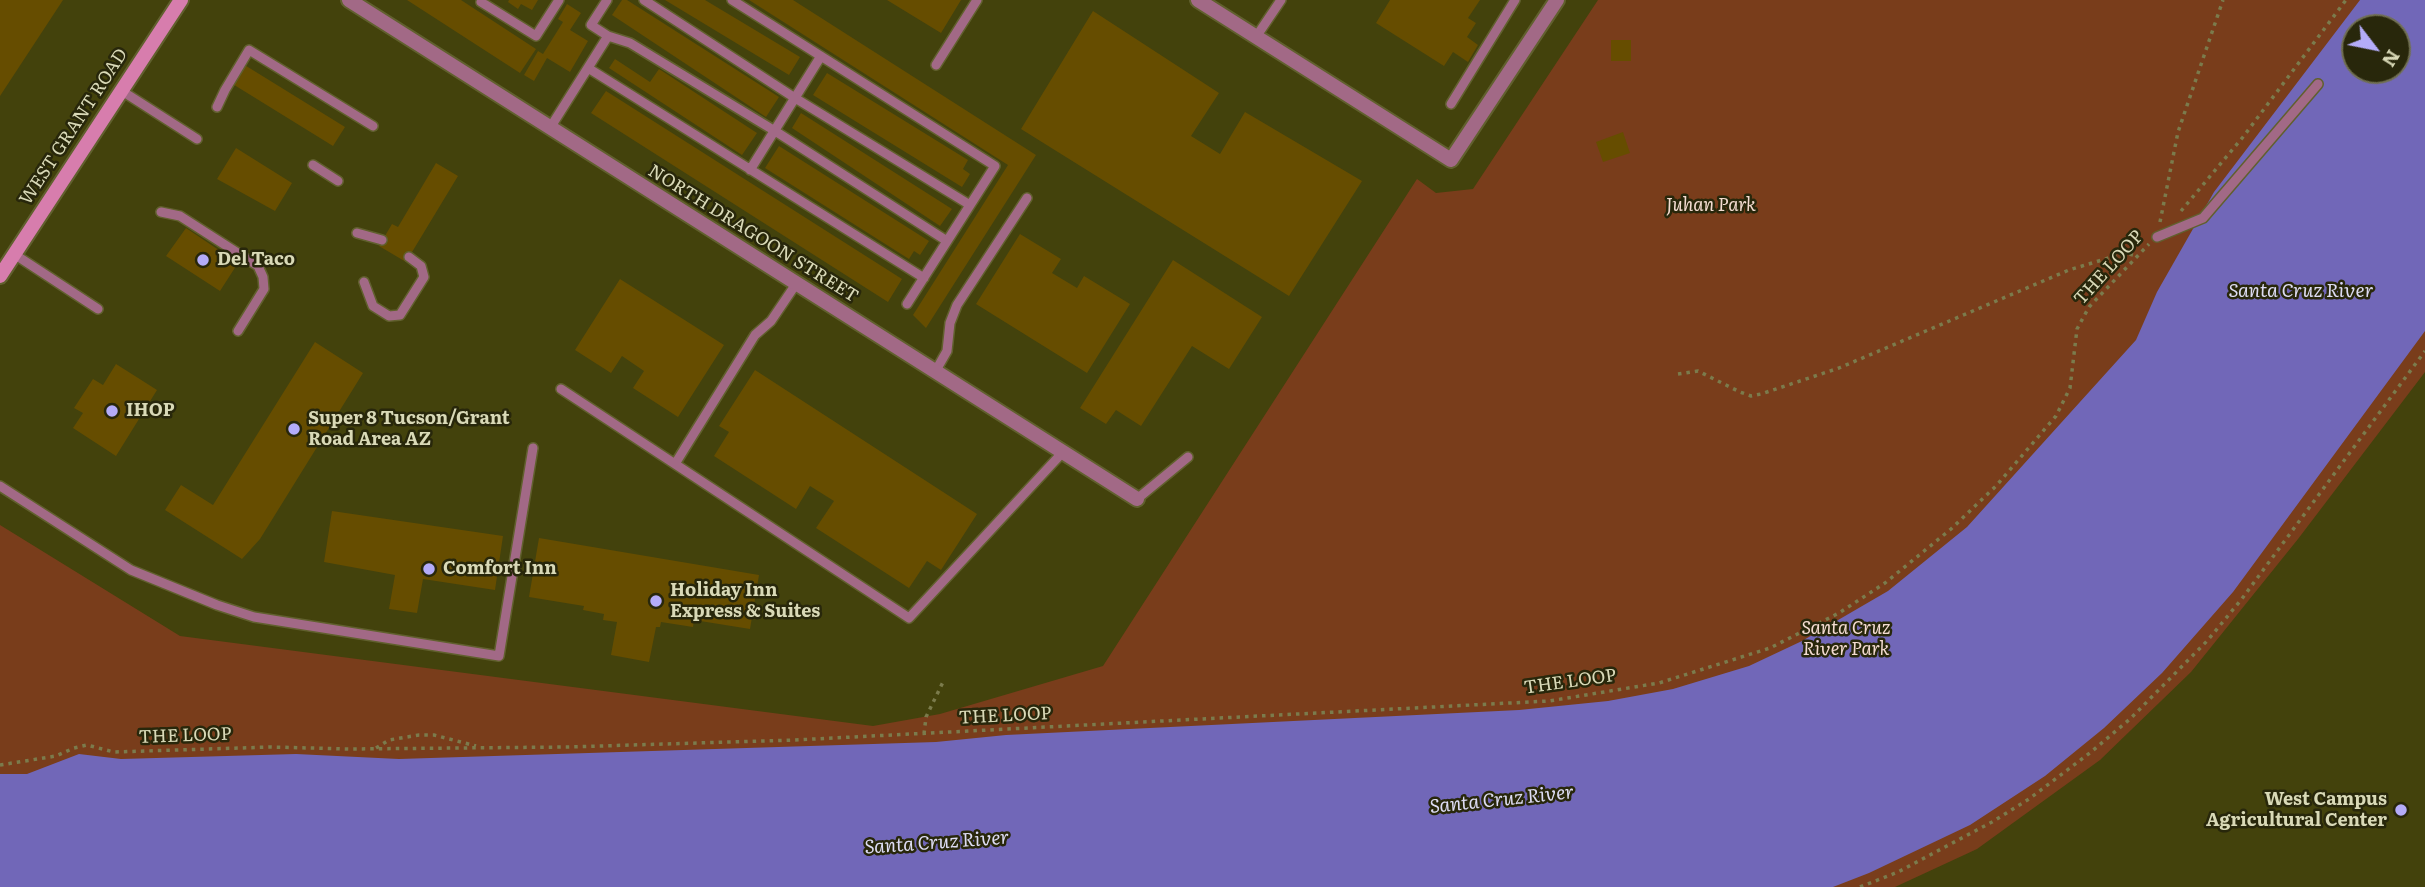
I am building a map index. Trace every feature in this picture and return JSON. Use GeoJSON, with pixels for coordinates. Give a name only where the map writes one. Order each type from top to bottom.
{"type":"FeatureCollection","features":[{"type":"Feature","properties":{"kind":"main road","name":"WEST GRANT ROAD"},"geometry":{"type":"LineString","coordinates":[[1,273],[181,0]]}},
{"type":"Feature","properties":{"kind":"street","name":"NORTH DRAGOON STREET"},"geometry":{"type":"LineString","coordinates":[[349,0],[1136,499]]}},
{"type":"Feature","properties":{"kind":"street"},"geometry":{"type":"LineString","coordinates":[[1198,0],[1451,160],[1557,0]]}},
{"type":"Feature","properties":{"kind":"lane"},"geometry":{"type":"LineString","coordinates":[[482,0],[481,2],[536,36],[559,0]]}},
{"type":"Feature","properties":{"kind":"lane"},"geometry":{"type":"LineString","coordinates":[[644,0],[795,98],[970,205]]}},
{"type":"Feature","properties":{"kind":"lane"},"geometry":{"type":"LineString","coordinates":[[732,0],[995,166],[907,304]]}},
{"type":"Feature","properties":{"kind":"lane"},"geometry":{"type":"LineString","coordinates":[[936,65],[977,0]]}},
{"type":"Feature","properties":{"kind":"lane"},"geometry":{"type":"LineString","coordinates":[[1256,37],[1281,0]]}},
{"type":"Feature","properties":{"kind":"lane"},"geometry":{"type":"LineString","coordinates":[[1451,104],[1516,0]]}},
{"type":"Feature","properties":{"kind":"lane"},"geometry":{"type":"LineString","coordinates":[[604,1],[591,25],[608,36],[630,43],[775,131],[947,241]]}},
{"type":"Feature","properties":{"kind":"lane"},"geometry":{"type":"LineString","coordinates":[[550,128],[608,36]]}},
{"type":"Feature","properties":{"kind":"lane"},"geometry":{"type":"LineString","coordinates":[[217,107],[249,50],[373,126]]}},
{"type":"Feature","properties":{"kind":"lane"},"geometry":{"type":"LineString","coordinates":[[751,170],[821,56]]}},
{"type":"Feature","properties":{"kind":"lane"},"geometry":{"type":"LineString","coordinates":[[588,68],[924,278]]}},
{"type":"Feature","properties":{"kind":"lane"},"geometry":{"type":"LineString","coordinates":[[2157,237],[2203,218],[2318,84]]}},
{"type":"Feature","properties":{"kind":"lane"},"geometry":{"type":"LineString","coordinates":[[122,91],[197,139]]}},
{"type":"Feature","properties":{"kind":"lane"},"geometry":{"type":"LineString","coordinates":[[313,165],[338,181]]}},
{"type":"Feature","properties":{"kind":"lane"},"geometry":{"type":"LineString","coordinates":[[935,372],[947,351],[950,323],[957,305],[1027,198]]}},
{"type":"Feature","properties":{"kind":"lane"},"geometry":{"type":"LineString","coordinates":[[161,212],[180,216],[258,266],[264,289],[238,331]]}},
{"type":"Feature","properties":{"kind":"lane"},"geometry":{"type":"LineString","coordinates":[[357,233],[382,240]]}},
{"type":"Feature","properties":{"kind":"lane"},"geometry":{"type":"LineString","coordinates":[[14,254],[98,309]]}},
{"type":"Feature","properties":{"kind":"lane"},"geometry":{"type":"LineString","coordinates":[[364,282],[373,306],[389,316],[400,315],[424,277],[421,267],[409,257]]}},
{"type":"Feature","properties":{"kind":"lane"},"geometry":{"type":"LineString","coordinates":[[675,464],[755,335],[771,321],[796,284]]}},
{"type":"Feature","properties":{"kind":"lane"},"geometry":{"type":"LineString","coordinates":[[561,389],[909,618],[1063,453]]}},
{"type":"Feature","properties":{"kind":"lane"},"geometry":{"type":"LineString","coordinates":[[0,486],[131,570],[217,605],[254,617],[499,656],[533,448]]}},
{"type":"Feature","properties":{"kind":"lane"},"geometry":{"type":"LineString","coordinates":[[1136,499],[1188,457]]}},
{"type":"Feature","properties":{"kind":"path"},"geometry":{"type":"LineString","coordinates":[[2157,237],[2178,132],[2223,0]]}},
{"type":"Feature","properties":{"kind":"path"},"geometry":{"type":"LineString","coordinates":[[2178,215],[2243,137],[2346,0]]}},
{"type":"Feature","properties":{"kind":"path","name":"THE LOOP"},"geometry":{"type":"LineString","coordinates":[[0,763],[11,765],[56,756],[88,745],[114,752],[271,747],[374,749],[648,745],[924,734],[1549,701],[1659,683],[1770,648],[1839,612],[1885,583],[1951,529],[1996,486],[2056,416],[2070,388],[2077,329],[2089,307],[2157,237]]}},
{"type":"Feature","properties":{"kind":"path"},"geometry":{"type":"LineString","coordinates":[[1678,373],[1698,371],[1740,392],[1751,396],[1761,394],[1839,368],[2069,270],[2125,254],[2137,256]]}},
{"type":"Feature","properties":{"kind":"path"},"geometry":{"type":"LineString","coordinates":[[1860,887],[1898,872],[2029,799],[2130,719],[2178,671],[2241,600],[2425,351]]}},
{"type":"Feature","properties":{"kind":"path"},"geometry":{"type":"LineString","coordinates":[[924,734],[926,717],[943,682]]}},
{"type":"Feature","properties":{"kind":"path","name":"THE LOOP"},"geometry":{"type":"LineString","coordinates":[[374,749],[389,740],[434,734],[479,747]]}},
{"type":"Feature","properties":{"kind":"green space","name":"Santa Cruz River Park"},"geometry":{"type":"Polygon","coordinates":[[[1598,0],[2425,0],[2425,372],[2298,539],[2191,672],[2100,760],[1977,849],[1895,887],[0,887],[0,525],[180,636],[873,726],[940,714],[1103,666],[1417,179],[1436,193],[1473,189],[1598,0]]]}},
{"type":"Feature","properties":{"kind":"water","name":"Santa Cruz River"},"geometry":{"type":"Polygon","coordinates":[[[2360,0],[2425,0],[2425,331],[2233,592],[2162,673],[2104,728],[2045,776],[1970,825],[1833,887],[0,887],[0,774],[27,774],[79,754],[121,759],[296,754],[399,759],[936,742],[1006,735],[1519,710],[1608,701],[1673,689],[1749,666],[1802,641],[1888,591],[1967,527],[2136,340],[2157,292],[2214,192],[2341,25],[2341,84],[2411,84],[2411,14],[2349,14],[2360,0]]]}},
{"type":"Feature","properties":{"kind":"building"},"geometry":{"type":"Polygon","coordinates":[[[0,0],[63,0],[0,96],[0,0]]]}},
{"type":"Feature","properties":{"kind":"building"},"geometry":{"type":"Polygon","coordinates":[[[407,0],[461,0],[536,49],[520,73],[407,0]]]}},
{"type":"Feature","properties":{"kind":"building"},"geometry":{"type":"Polygon","coordinates":[[[538,0],[532,10],[521,4],[518,9],[508,2],[538,0]]]}},
{"type":"Feature","properties":{"kind":"building"},"geometry":{"type":"Polygon","coordinates":[[[622,0],[627,0],[779,97],[766,117],[612,15],[622,0]]]}},
{"type":"Feature","properties":{"kind":"building"},"geometry":{"type":"Polygon","coordinates":[[[665,0],[705,0],[800,57],[789,75],[665,0]]]}},
{"type":"Feature","properties":{"kind":"building"},"geometry":{"type":"Polygon","coordinates":[[[749,0],[793,0],[1036,155],[926,328],[913,315],[1008,165],[749,0]]]}},
{"type":"Feature","properties":{"kind":"building"},"geometry":{"type":"Polygon","coordinates":[[[887,0],[961,0],[941,33],[887,0]]]}},
{"type":"Feature","properties":{"kind":"building"},"geometry":{"type":"Polygon","coordinates":[[[1390,0],[1480,0],[1468,18],[1476,23],[1467,37],[1478,45],[1468,62],[1453,52],[1444,66],[1376,23],[1390,0]]]}},
{"type":"Feature","properties":{"kind":"building"},"geometry":{"type":"Polygon","coordinates":[[[567,4],[581,13],[570,30],[588,41],[570,72],[547,58],[534,81],[524,75],[538,51],[543,54],[563,22],[558,19],[567,4]]]}},
{"type":"Feature","properties":{"kind":"building"},"geometry":{"type":"Polygon","coordinates":[[[1093,11],[1219,93],[1191,136],[1220,154],[1245,112],[1362,181],[1289,296],[1021,129],[1093,11]]]}},
{"type":"Feature","properties":{"kind":"building"},"geometry":{"type":"Polygon","coordinates":[[[1611,40],[1631,40],[1631,61],[1611,61],[1611,40]]]}},
{"type":"Feature","properties":{"kind":"building"},"geometry":{"type":"Polygon","coordinates":[[[615,59],[650,82],[659,69],[757,133],[742,155],[609,68],[615,59]]]}},
{"type":"Feature","properties":{"kind":"building"},"geometry":{"type":"Polygon","coordinates":[[[243,64],[345,127],[333,146],[231,83],[243,64]]]}},
{"type":"Feature","properties":{"kind":"building"},"geometry":{"type":"Polygon","coordinates":[[[827,73],[968,160],[963,169],[970,174],[962,187],[813,95],[827,73]]]}},
{"type":"Feature","properties":{"kind":"building"},"geometry":{"type":"Polygon","coordinates":[[[606,91],[902,279],[888,302],[591,113],[606,91]]]}},
{"type":"Feature","properties":{"kind":"building"},"geometry":{"type":"Polygon","coordinates":[[[801,113],[952,209],[940,226],[792,128],[801,113]]]}},
{"type":"Feature","properties":{"kind":"building"},"geometry":{"type":"Polygon","coordinates":[[[1623,132],[1630,153],[1603,162],[1596,142],[1623,132]]]}},
{"type":"Feature","properties":{"kind":"building"},"geometry":{"type":"Polygon","coordinates":[[[779,146],[929,241],[920,255],[914,251],[909,259],[765,168],[779,146]]]}},
{"type":"Feature","properties":{"kind":"building"},"geometry":{"type":"Polygon","coordinates":[[[236,148],[292,183],[275,211],[217,179],[236,148]]]}},
{"type":"Feature","properties":{"kind":"building"},"geometry":{"type":"Polygon","coordinates":[[[436,163],[458,176],[406,262],[379,246],[392,224],[398,227],[436,163]]]}},
{"type":"Feature","properties":{"kind":"building","name":"Del Taco"},"geometry":{"type":"Polygon","coordinates":[[[186,228],[238,263],[220,291],[166,256],[186,228]]]}},
{"type":"Feature","properties":{"kind":"building"},"geometry":{"type":"Polygon","coordinates":[[[1020,234],[1061,259],[1052,273],[1077,288],[1084,276],[1130,304],[1087,373],[976,304],[1020,234]]]}},
{"type":"Feature","properties":{"kind":"building"},"geometry":{"type":"Polygon","coordinates":[[[1173,260],[1262,317],[1229,369],[1192,346],[1141,426],[1116,410],[1106,424],[1080,408],[1173,260]]]}},
{"type":"Feature","properties":{"kind":"building"},"geometry":{"type":"Polygon","coordinates":[[[620,279],[724,345],[678,417],[633,388],[644,371],[622,356],[611,373],[575,350],[620,279]]]}},
{"type":"Feature","properties":{"kind":"building","name":"Super 8 Tucson/Grant Road Area AZ"},"geometry":{"type":"Polygon","coordinates":[[[315,342],[363,373],[260,539],[242,559],[165,510],[181,485],[213,505],[315,342]]]}},
{"type":"Feature","properties":{"kind":"building","name":"IHOP"},"geometry":{"type":"Polygon","coordinates":[[[116,364],[157,390],[116,456],[73,428],[83,413],[74,408],[93,379],[103,385],[116,364]]]}},
{"type":"Feature","properties":{"kind":"building"},"geometry":{"type":"Polygon","coordinates":[[[755,370],[977,514],[941,570],[927,561],[909,588],[816,528],[834,501],[810,486],[796,509],[714,456],[729,432],[719,426],[755,370]]]}},
{"type":"Feature","properties":{"kind":"building","name":"Comfort Inn"},"geometry":{"type":"Polygon","coordinates":[[[332,511],[503,536],[495,590],[423,579],[417,613],[389,609],[395,575],[324,562],[332,511]]]}},
{"type":"Feature","properties":{"kind":"building","name":"Holiday Inn Express & Suites"},"geometry":{"type":"Polygon","coordinates":[[[539,538],[759,575],[750,629],[694,620],[693,627],[661,622],[660,627],[656,627],[649,662],[611,655],[617,622],[603,620],[604,614],[583,610],[584,606],[529,597],[539,538]]]}},
{"type":"Feature","properties":{"kind":"place","name":"Del Taco"},"geometry":{"type":"Point","coordinates":[203,260]}},
{"type":"Feature","properties":{"kind":"place","name":"IHOP"},"geometry":{"type":"Point","coordinates":[112,411]}},
{"type":"Feature","properties":{"kind":"place","name":"Super 8 Tucson/Grant Road Area AZ"},"geometry":{"type":"Point","coordinates":[294,429]}},
{"type":"Feature","properties":{"kind":"place","name":"Comfort Inn"},"geometry":{"type":"Point","coordinates":[429,569]}},
{"type":"Feature","properties":{"kind":"place","name":"Holiday Inn Express & Suites"},"geometry":{"type":"Point","coordinates":[656,601]}},
{"type":"Feature","properties":{"kind":"place","name":"West Campus Agricultural Center"},"geometry":{"type":"Point","coordinates":[2401,810]}},
{"type":"Feature","properties":{"kind":"park label","name":"Juhan Park"},"geometry":{"type":"Point","coordinates":[1711,206]}}]}
